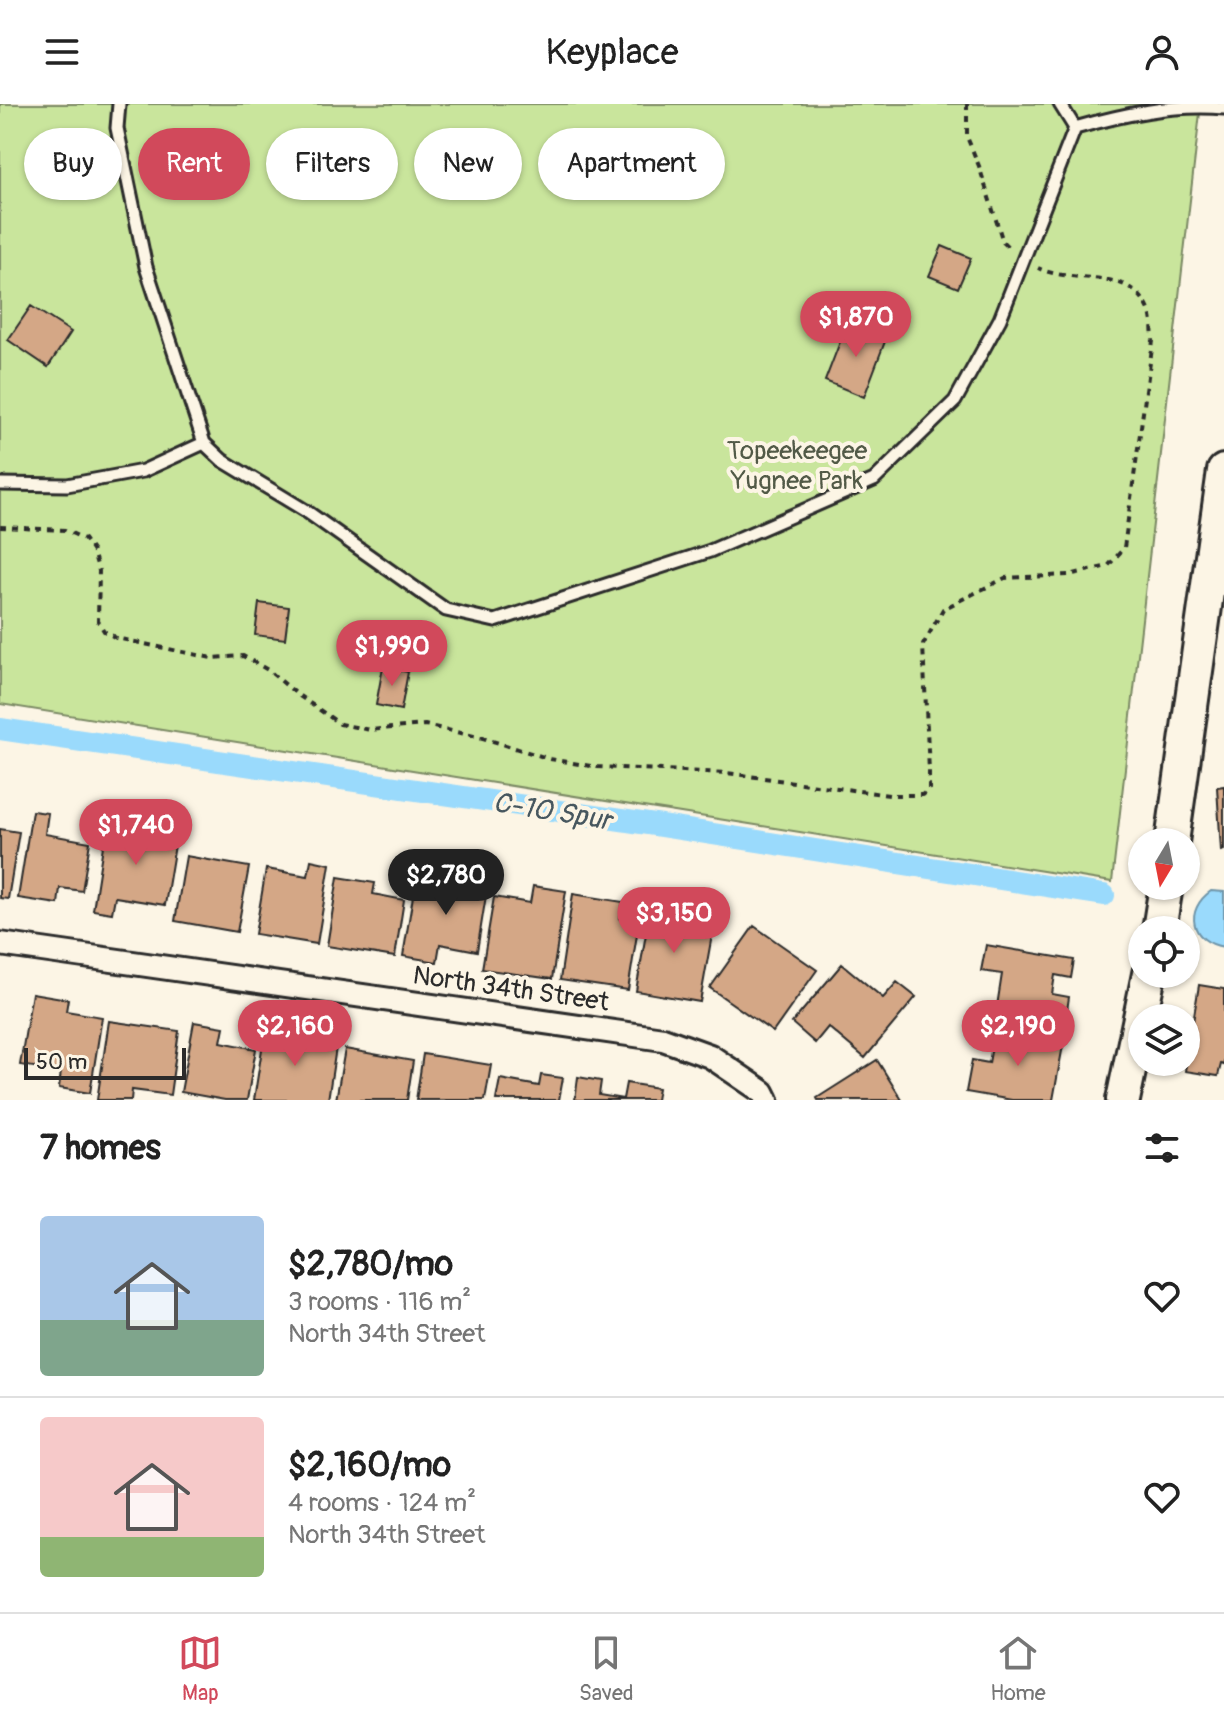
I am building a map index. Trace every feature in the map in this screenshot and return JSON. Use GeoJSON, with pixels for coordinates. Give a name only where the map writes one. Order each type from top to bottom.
{"type":"FeatureCollection","features":[{"type":"Feature","properties":{"kind":"street"},"geometry":{"type":"LineString","coordinates":[[1174,828],[1224,471]]}},
{"type":"Feature","properties":{"kind":"street","name":"North 34th Street"},"geometry":{"type":"LineString","coordinates":[[1,948],[663,1039],[710,1056],[765,1096]]}},
{"type":"Feature","properties":{"kind":"street"},"geometry":{"type":"LineString","coordinates":[[1123,1100],[1146,988]]}},
{"type":"Feature","properties":{"kind":"lane"},"geometry":{"type":"LineString","coordinates":[[119,104],[117,128],[146,267],[204,443],[222,460],[306,511],[446,610],[495,621],[710,551],[874,480],[955,401],[1000,319],[1075,128]]}},
{"type":"Feature","properties":{"kind":"lane"},"geometry":{"type":"LineString","coordinates":[[1060,104],[1075,128]]}},
{"type":"Feature","properties":{"kind":"lane"},"geometry":{"type":"LineString","coordinates":[[1075,128],[1117,116],[1176,106],[1224,108]]}},
{"type":"Feature","properties":{"kind":"lane"},"geometry":{"type":"LineString","coordinates":[[0,484],[67,485],[143,471],[204,443]]}},
{"type":"Feature","properties":{"kind":"path"},"geometry":{"type":"LineString","coordinates":[[0,527],[65,530],[84,539],[93,552],[99,571],[98,621],[104,631],[116,638],[212,658],[243,656],[268,670],[340,724],[370,730],[425,725],[483,738],[550,759],[597,767],[727,773],[889,795],[922,795],[929,789],[923,645],[943,609],[1005,578],[1069,575],[1108,566],[1124,548],[1153,341],[1150,312],[1134,287],[1121,282],[1047,272],[1023,261],[1003,242],[967,137],[967,104]]}},
{"type":"Feature","properties":{"kind":"green space","name":"Topeekeegee Yugnee Park"},"geometry":{"type":"Polygon","coordinates":[[[0,104],[1201,104],[1112,882],[0,704],[0,104]]]}},
{"type":"Feature","properties":{"kind":"water"},"geometry":{"type":"Polygon","coordinates":[[[1211,891],[1224,892],[1224,947],[1213,944],[1200,934],[1200,916],[1194,916],[1202,899],[1211,891]]]}},
{"type":"Feature","properties":{"kind":"building"},"geometry":{"type":"Polygon","coordinates":[[[942,246],[971,258],[958,288],[929,276],[942,246]]]}},
{"type":"Feature","properties":{"kind":"building"},"geometry":{"type":"Polygon","coordinates":[[[31,306],[71,332],[48,367],[8,340],[31,306]]]}},
{"type":"Feature","properties":{"kind":"building"},"geometry":{"type":"Polygon","coordinates":[[[848,321],[887,336],[864,397],[825,381],[848,321]]]}},
{"type":"Feature","properties":{"kind":"building"},"geometry":{"type":"Polygon","coordinates":[[[259,603],[289,607],[285,639],[255,635],[259,603]]]}},
{"type":"Feature","properties":{"kind":"building"},"geometry":{"type":"Polygon","coordinates":[[[383,667],[408,672],[401,710],[376,705],[383,667]]]}},
{"type":"Feature","properties":{"kind":"building"},"geometry":{"type":"Polygon","coordinates":[[[1224,786],[1224,850],[1221,851],[1217,787],[1224,786]]]}},
{"type":"Feature","properties":{"kind":"building"},"geometry":{"type":"Polygon","coordinates":[[[32,811],[48,813],[45,834],[90,842],[82,891],[60,888],[58,904],[18,898],[32,811]]]}},
{"type":"Feature","properties":{"kind":"building"},"geometry":{"type":"Polygon","coordinates":[[[141,821],[178,827],[165,905],[115,897],[112,913],[93,910],[105,833],[138,838],[141,821]]]}},
{"type":"Feature","properties":{"kind":"building"},"geometry":{"type":"Polygon","coordinates":[[[0,829],[19,832],[8,899],[0,898],[0,829]]]}},
{"type":"Feature","properties":{"kind":"building"},"geometry":{"type":"Polygon","coordinates":[[[186,856],[249,867],[237,932],[175,921],[186,856]]]}},
{"type":"Feature","properties":{"kind":"building"},"geometry":{"type":"Polygon","coordinates":[[[311,860],[330,864],[317,944],[255,934],[266,869],[308,876],[311,860]]]}},
{"type":"Feature","properties":{"kind":"building"},"geometry":{"type":"Polygon","coordinates":[[[457,871],[489,877],[477,951],[440,944],[437,962],[403,956],[415,884],[453,891],[457,871]]]}},
{"type":"Feature","properties":{"kind":"building"},"geometry":{"type":"Polygon","coordinates":[[[338,877],[375,883],[373,894],[404,900],[395,957],[327,946],[338,877]]]}},
{"type":"Feature","properties":{"kind":"building"},"geometry":{"type":"Polygon","coordinates":[[[533,886],[566,891],[552,979],[482,969],[494,897],[530,903],[533,886]]]}},
{"type":"Feature","properties":{"kind":"building"},"geometry":{"type":"Polygon","coordinates":[[[573,894],[623,902],[620,919],[639,922],[628,990],[560,980],[573,894]]]}},
{"type":"Feature","properties":{"kind":"building"},"geometry":{"type":"Polygon","coordinates":[[[651,905],[702,914],[699,933],[712,935],[700,1002],[636,991],[651,905]]]}},
{"type":"Feature","properties":{"kind":"building"},"geometry":{"type":"Polygon","coordinates":[[[754,926],[817,970],[773,1032],[710,988],[754,926]]]}},
{"type":"Feature","properties":{"kind":"building"},"geometry":{"type":"Polygon","coordinates":[[[986,945],[1074,960],[1071,978],[1055,975],[1052,994],[1069,997],[1064,1031],[995,1019],[1002,974],[981,971],[986,945]]]}},
{"type":"Feature","properties":{"kind":"building"},"geometry":{"type":"Polygon","coordinates":[[[842,964],[883,998],[897,982],[916,997],[865,1058],[828,1027],[815,1043],[792,1023],[842,964]]]}},
{"type":"Feature","properties":{"kind":"building"},"geometry":{"type":"Polygon","coordinates":[[[1200,985],[1224,989],[1224,1065],[1221,1064],[1218,1076],[1200,1073],[1200,1004],[1196,1004],[1200,985]]]}},
{"type":"Feature","properties":{"kind":"building"},"geometry":{"type":"Polygon","coordinates":[[[32,993],[68,999],[66,1011],[102,1017],[90,1093],[59,1088],[61,1071],[20,1065],[32,993]]]}},
{"type":"Feature","properties":{"kind":"building"},"geometry":{"type":"Polygon","coordinates":[[[109,1021],[179,1031],[170,1095],[132,1090],[131,1100],[97,1100],[109,1021]]]}},
{"type":"Feature","properties":{"kind":"building"},"geometry":{"type":"Polygon","coordinates":[[[194,1022],[224,1027],[221,1042],[256,1049],[247,1100],[225,1100],[181,1092],[194,1022]]]}},
{"type":"Feature","properties":{"kind":"building"},"geometry":{"type":"Polygon","coordinates":[[[995,1028],[1064,1040],[1053,1100],[1012,1100],[966,1092],[972,1060],[989,1063],[995,1028]]]}},
{"type":"Feature","properties":{"kind":"building"},"geometry":{"type":"Polygon","coordinates":[[[265,1030],[337,1041],[328,1100],[254,1100],[265,1030]]]}},
{"type":"Feature","properties":{"kind":"building"},"geometry":{"type":"Polygon","coordinates":[[[345,1049],[413,1061],[407,1100],[336,1100],[345,1049]]]}},
{"type":"Feature","properties":{"kind":"building"},"geometry":{"type":"Polygon","coordinates":[[[423,1054],[491,1065],[485,1100],[416,1100],[423,1054]]]}},
{"type":"Feature","properties":{"kind":"building"},"geometry":{"type":"Polygon","coordinates":[[[877,1060],[902,1100],[818,1100],[817,1098],[877,1060]]]}},
{"type":"Feature","properties":{"kind":"building"},"geometry":{"type":"Polygon","coordinates":[[[541,1075],[563,1078],[559,1100],[496,1100],[500,1079],[539,1086],[541,1075]]]}},
{"type":"Feature","properties":{"kind":"building"},"geometry":{"type":"Polygon","coordinates":[[[578,1077],[601,1081],[599,1095],[623,1099],[626,1083],[658,1088],[656,1100],[575,1100],[578,1077]]]}},
{"type":"Feature","properties":{"kind":"waterway","name":"C-10 Spur"},"geometry":{"type":"LineString","coordinates":[[0,729],[655,825],[1104,895]]}}]}
